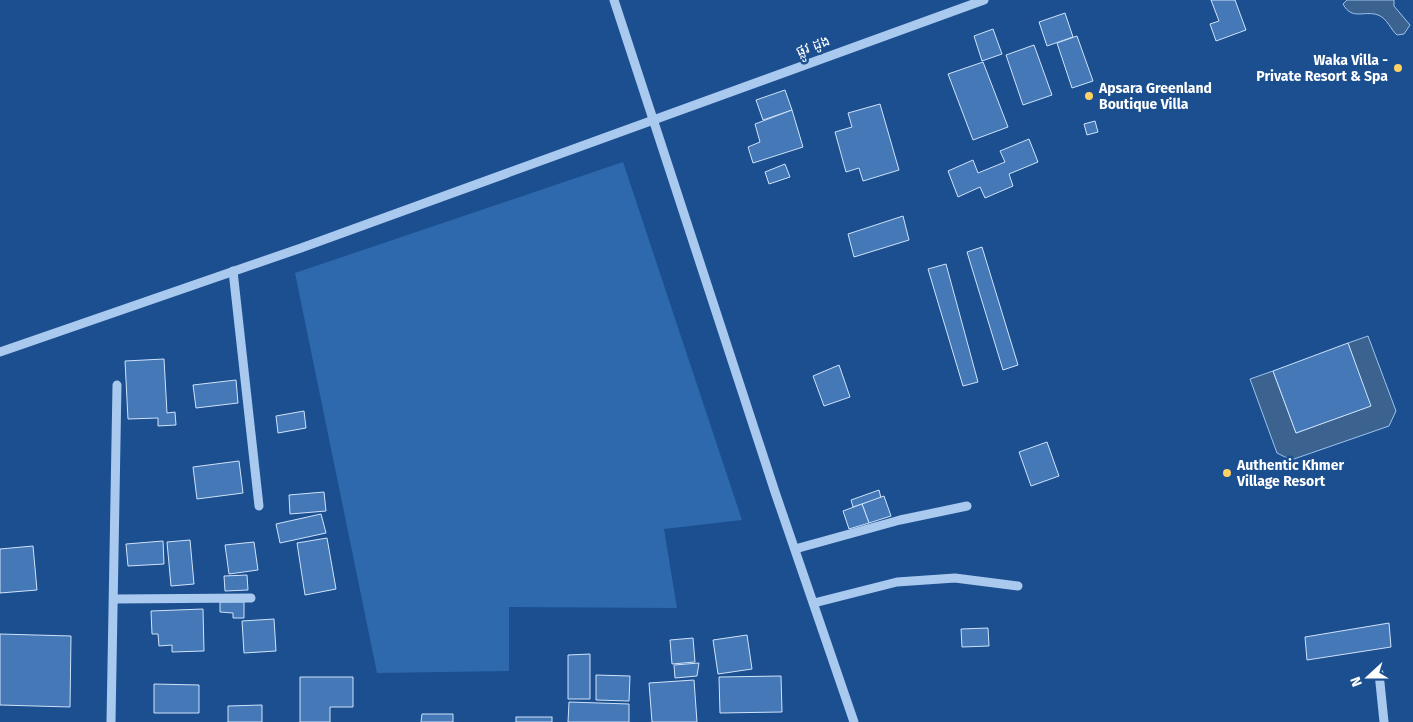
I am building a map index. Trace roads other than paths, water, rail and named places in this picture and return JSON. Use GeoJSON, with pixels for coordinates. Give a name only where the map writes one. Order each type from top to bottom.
{"type":"FeatureCollection","features":[{"type":"Feature","properties":{"kind":"street"},"geometry":{"type":"LineString","coordinates":[[614,0],[854,722]]}},
{"type":"Feature","properties":{"kind":"street","name":"ផ្លូវ ដូង"},"geometry":{"type":"LineString","coordinates":[[0,352],[233,271],[984,0]]}},
{"type":"Feature","properties":{"kind":"street"},"geometry":{"type":"LineString","coordinates":[[233,271],[259,506]]}},
{"type":"Feature","properties":{"kind":"street"},"geometry":{"type":"LineString","coordinates":[[111,722],[117,385]]}},
{"type":"Feature","properties":{"kind":"street"},"geometry":{"type":"LineString","coordinates":[[795,549],[900,520],[966,506]]}},
{"type":"Feature","properties":{"kind":"street"},"geometry":{"type":"LineString","coordinates":[[814,603],[897,582],[955,578],[1018,586]]}},
{"type":"Feature","properties":{"kind":"street"},"geometry":{"type":"LineString","coordinates":[[114,600],[251,598]]}},
{"type":"Feature","properties":{"kind":"street"},"geometry":{"type":"LineString","coordinates":[[1379,673],[1384,722]]}},
{"type":"Feature","properties":{"kind":"place","name":"Waka Villa - Private Resort & Spa"},"geometry":{"type":"Point","coordinates":[1398,68]}},
{"type":"Feature","properties":{"kind":"place","name":"Apsara Greenland Boutique Villa"},"geometry":{"type":"Point","coordinates":[1089,96]}},
{"type":"Feature","properties":{"kind":"place","name":"Authentic Khmer Village Resort"},"geometry":{"type":"Point","coordinates":[1227,473]}}]}
